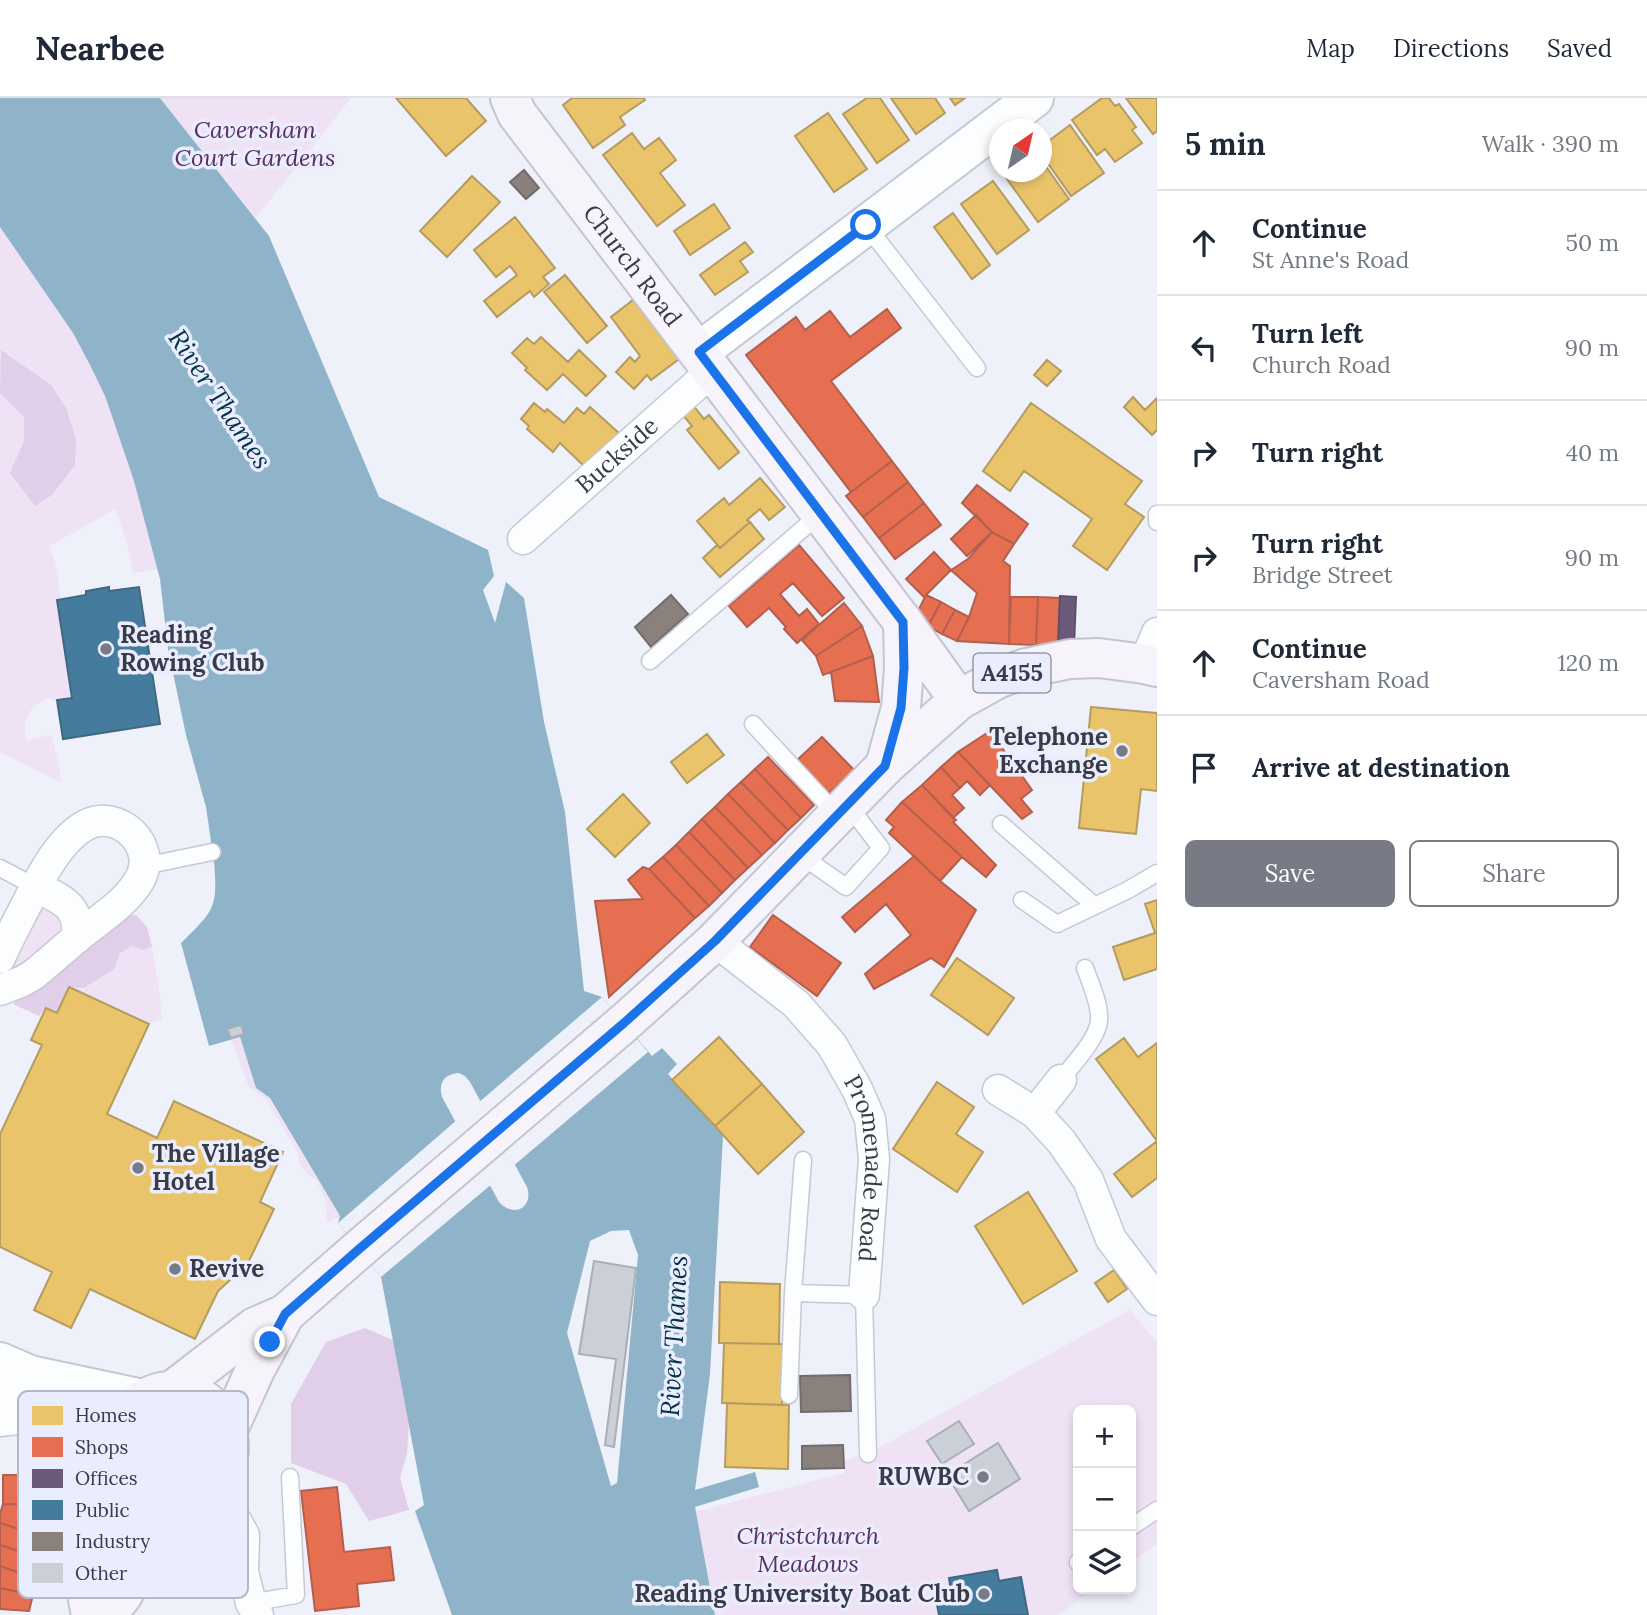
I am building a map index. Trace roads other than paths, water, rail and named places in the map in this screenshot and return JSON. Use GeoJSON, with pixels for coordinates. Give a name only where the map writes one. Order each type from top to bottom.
{"type":"FeatureCollection","features":[{"type":"Feature","properties":{"kind":"main road","name":"Church Road"},"geometry":{"type":"LineString","coordinates":[[510,98],[517,114],[821,513],[959,700]]}},
{"type":"Feature","properties":{"kind":"main road"},"geometry":{"type":"LineString","coordinates":[[885,766],[901,708],[903,622]]}},
{"type":"Feature","properties":{"kind":"main road","name":"A4155"},"geometry":{"type":"LineString","coordinates":[[164,1391],[255,1327],[285,1314],[624,1023],[715,941],[885,766],[959,700],[997,679],[1026,668],[1070,659],[1153,654]]}},
{"type":"Feature","properties":{"kind":"main road","name":"A4155"},"geometry":{"type":"LineString","coordinates":[[246,1391],[285,1314]]}},
{"type":"Feature","properties":{"kind":"main road"},"geometry":{"type":"LineString","coordinates":[[106,1615],[120,1598]]}},
{"type":"Feature","properties":{"kind":"street"},"geometry":{"type":"LineString","coordinates":[[706,361],[866,225],[1034,98]]}},
{"type":"Feature","properties":{"kind":"street","name":"Buckside"},"geometry":{"type":"LineString","coordinates":[[523,539],[706,361]]}},
{"type":"Feature","properties":{"kind":"street"},"geometry":{"type":"LineString","coordinates":[[0,958],[36,887],[62,846],[84,826],[96,821],[121,824],[131,831],[144,853],[144,866],[141,877],[120,904],[33,975],[0,990]]}},
{"type":"Feature","properties":{"kind":"street"},"geometry":{"type":"LineString","coordinates":[[36,887],[63,900],[71,907],[76,916],[77,937]]}},
{"type":"Feature","properties":{"kind":"street","name":"Promenade Road"},"geometry":{"type":"LineString","coordinates":[[715,941],[796,1004],[832,1045],[857,1089],[870,1119],[874,1159],[864,1295]]}},
{"type":"Feature","properties":{"kind":"street"},"geometry":{"type":"LineString","coordinates":[[1035,1112],[1060,1080]]}},
{"type":"Feature","properties":{"kind":"street"},"geometry":{"type":"LineString","coordinates":[[998,1090],[1035,1112],[1061,1140],[1088,1180],[1111,1239],[1157,1300]]}},
{"type":"Feature","properties":{"kind":"street"},"geometry":{"type":"LineString","coordinates":[[0,1362],[30,1375],[132,1391]]}},
{"type":"Feature","properties":{"kind":"street"},"geometry":{"type":"LineString","coordinates":[[0,1400],[18,1410]]}},
{"type":"Feature","properties":{"kind":"street"},"geometry":{"type":"LineString","coordinates":[[248,1589],[254,1609]]}},
{"type":"Feature","properties":{"kind":"lane"},"geometry":{"type":"LineString","coordinates":[[866,225],[976,368]]}},
{"type":"Feature","properties":{"kind":"lane"},"geometry":{"type":"LineString","coordinates":[[650,661],[821,513]]}},
{"type":"Feature","properties":{"kind":"lane"},"geometry":{"type":"LineString","coordinates":[[1157,514],[1157,522]]}},
{"type":"Feature","properties":{"kind":"lane"},"geometry":{"type":"LineString","coordinates":[[753,724],[881,848],[846,887],[799,854]]}},
{"type":"Feature","properties":{"kind":"lane"},"geometry":{"type":"LineString","coordinates":[[1001,824],[1094,906]]}},
{"type":"Feature","properties":{"kind":"lane"},"geometry":{"type":"LineString","coordinates":[[144,866],[212,852]]}},
{"type":"Feature","properties":{"kind":"lane"},"geometry":{"type":"LineString","coordinates":[[0,869],[36,887]]}},
{"type":"Feature","properties":{"kind":"lane"},"geometry":{"type":"LineString","coordinates":[[1022,900],[1057,924],[1157,873]]}},
{"type":"Feature","properties":{"kind":"lane"},"geometry":{"type":"LineString","coordinates":[[1060,1080],[1094,1036],[1099,1021],[1085,968]]}},
{"type":"Feature","properties":{"kind":"lane"},"geometry":{"type":"LineString","coordinates":[[789,1395],[803,1160]]}},
{"type":"Feature","properties":{"kind":"lane"},"geometry":{"type":"LineString","coordinates":[[793,1293],[864,1295]]}},
{"type":"Feature","properties":{"kind":"lane","name":"Promenade Road"},"geometry":{"type":"LineString","coordinates":[[864,1295],[868,1454]]}},
{"type":"Feature","properties":{"kind":"lane"},"geometry":{"type":"LineString","coordinates":[[0,1427],[18,1425]]}},
{"type":"Feature","properties":{"kind":"lane"},"geometry":{"type":"LineString","coordinates":[[254,1609],[296,1595],[290,1476]]}},
{"type":"Feature","properties":{"kind":"lane"},"geometry":{"type":"LineString","coordinates":[[1136,1524],[1157,1510]]}},
{"type":"Feature","properties":{"kind":"water","name":"River Thames"},"geometry":{"type":"Polygon","coordinates":[[[0,98],[160,98],[269,236],[379,497],[488,550],[494,576],[483,590],[495,623],[506,582],[524,598],[544,722],[565,812],[584,991],[602,997],[652,1056],[662,1048],[677,1064],[668,1074],[723,1135],[710,1374],[695,1490],[755,1472],[759,1487],[695,1507],[715,1615],[452,1615],[415,1511],[424,1505],[381,1277],[338,1223],[340,1216],[270,1098],[256,1088],[240,1037],[209,1046],[181,943],[201,923],[211,908],[215,889],[214,861],[193,864],[191,848],[210,845],[211,841],[206,807],[186,735],[168,649],[160,579],[134,481],[105,396],[73,333],[0,227],[0,98]],[[459,1073],[449,1075],[443,1080],[442,1097],[499,1202],[510,1209],[521,1208],[528,1200],[527,1187],[470,1082],[459,1073]],[[629,1230],[611,1231],[590,1241],[567,1333],[611,1486],[617,1483],[638,1255],[629,1230]]]}},
{"type":"Feature","properties":{"kind":"place","name":"Reading Rowing Club"},"geometry":{"type":"Point","coordinates":[106,649]}},
{"type":"Feature","properties":{"kind":"place","name":"Telephone Exchange"},"geometry":{"type":"Point","coordinates":[1122,751]}},
{"type":"Feature","properties":{"kind":"place","name":"The Village Hotel"},"geometry":{"type":"Point","coordinates":[138,1168]}},
{"type":"Feature","properties":{"kind":"place","name":"Revive"},"geometry":{"type":"Point","coordinates":[175,1269]}},
{"type":"Feature","properties":{"kind":"place","name":"RUWBC"},"geometry":{"type":"Point","coordinates":[983,1477]}},
{"type":"Feature","properties":{"kind":"place","name":"Reading University Boat Club"},"geometry":{"type":"Point","coordinates":[984,1594]}},
{"type":"Feature","properties":{"kind":"park label","name":"Caversham Court Gardens"},"geometry":{"type":"Point","coordinates":[255,144]}},
{"type":"Feature","properties":{"kind":"park label","name":"Christchurch Meadows"},"geometry":{"type":"Point","coordinates":[808,1550]}}]}
